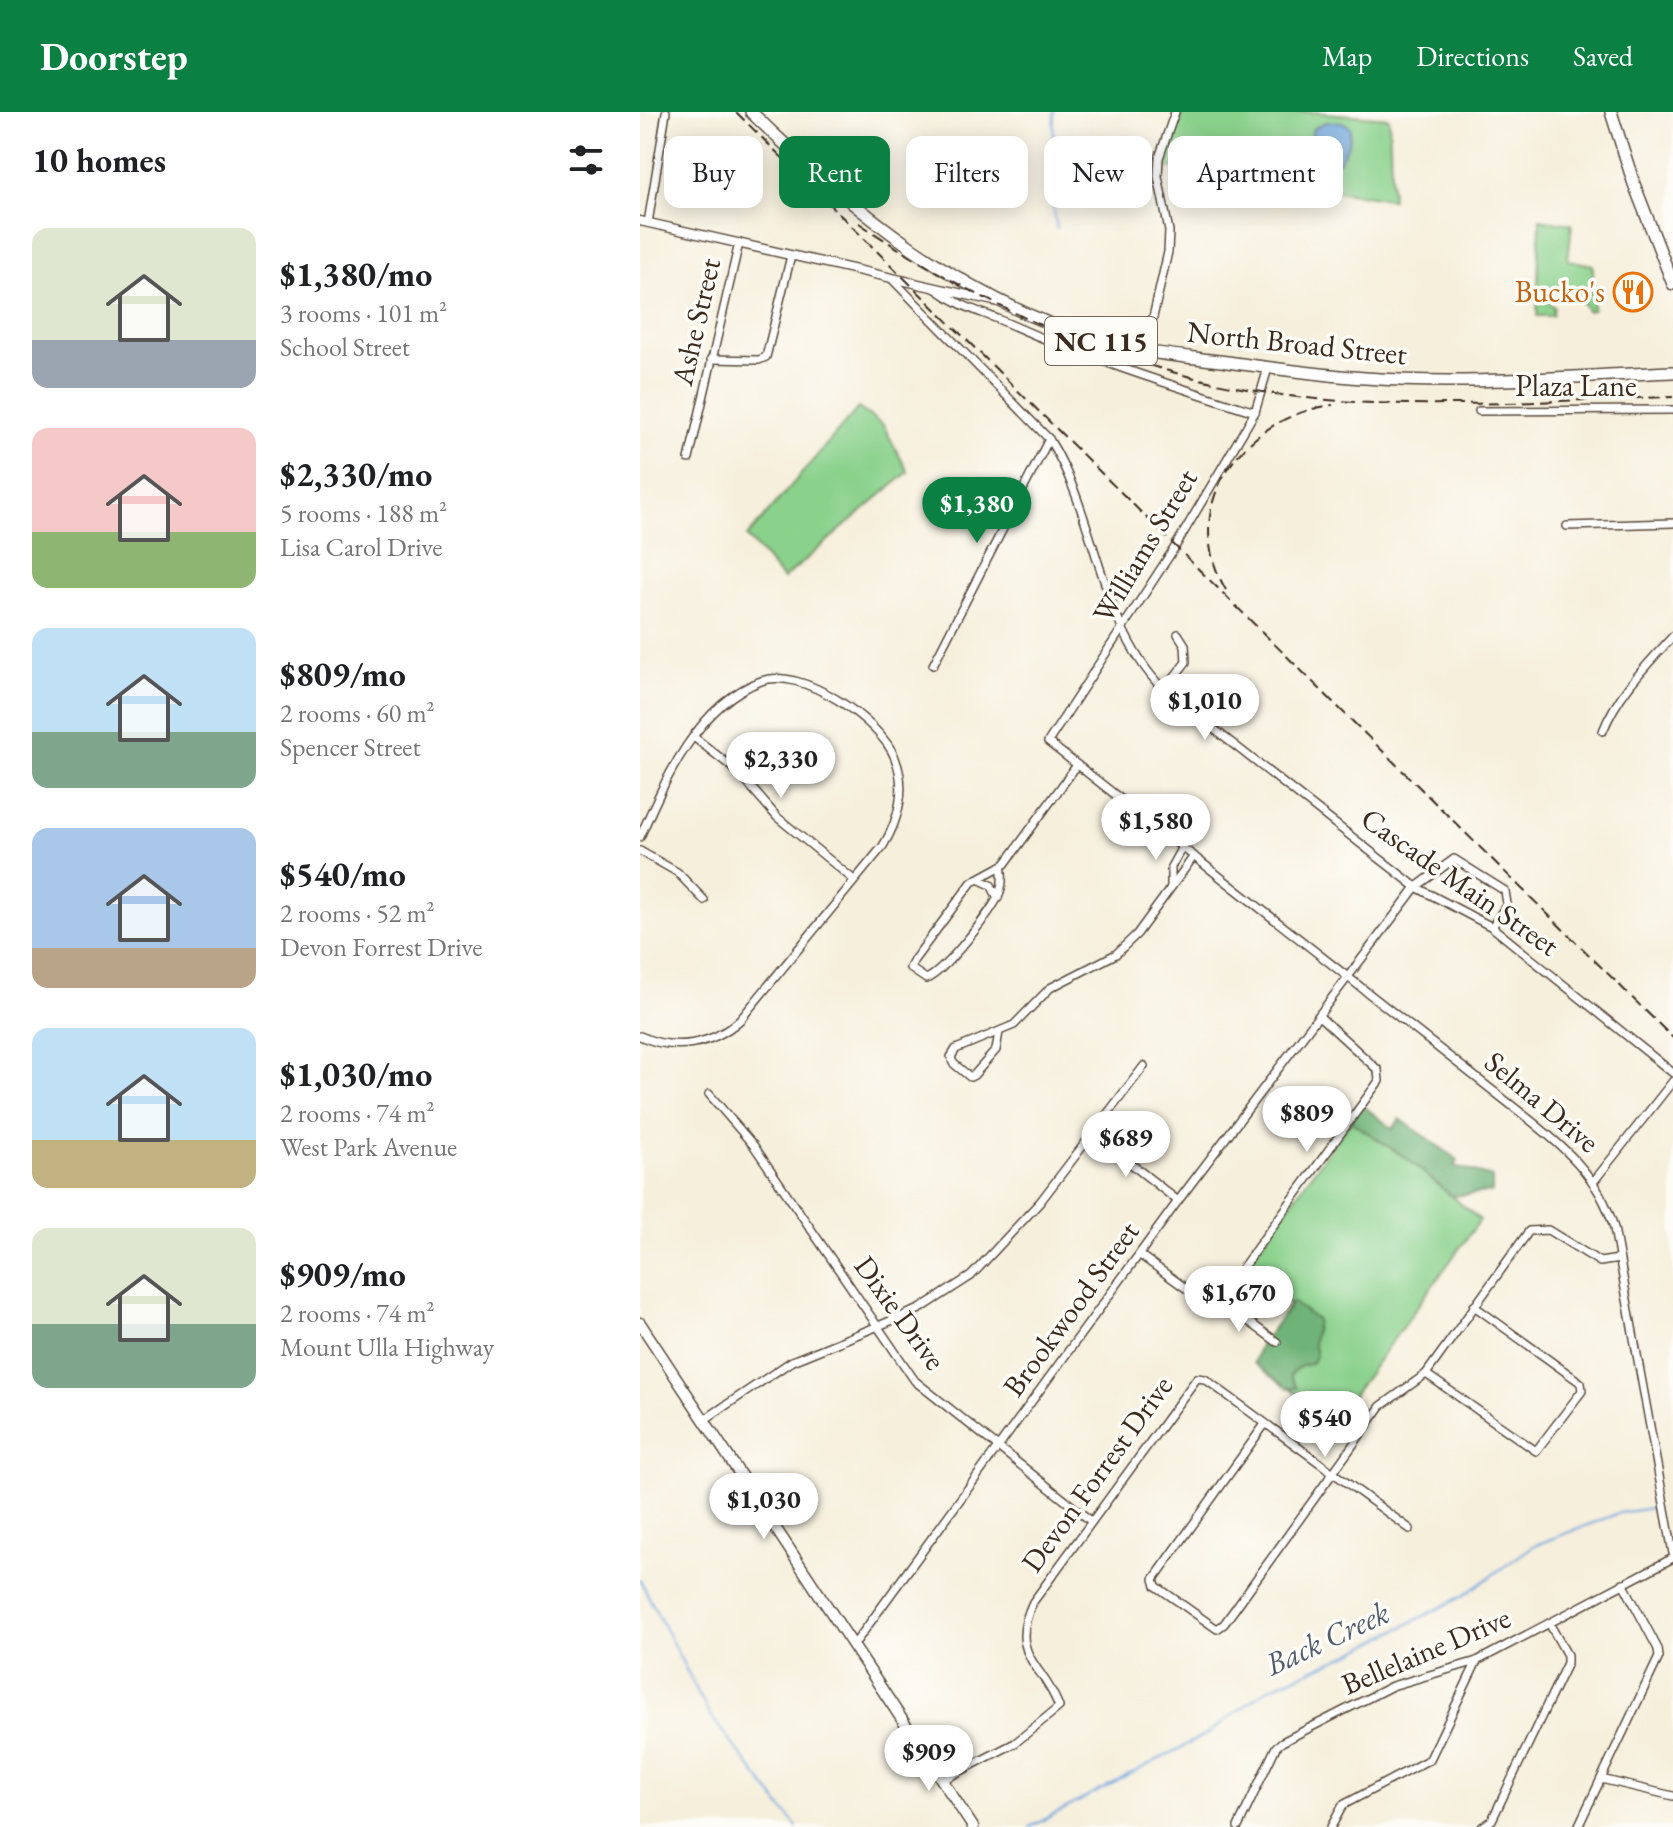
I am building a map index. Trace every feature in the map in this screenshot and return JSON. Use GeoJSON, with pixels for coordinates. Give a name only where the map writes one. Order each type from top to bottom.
{"type":"FeatureCollection","features":[{"type":"Feature","properties":{"kind":"main road","name":"North Broad Street"},"geometry":{"type":"LineString","coordinates":[[751,112],[812,172],[876,223],[1010,304],[1094,340],[1145,352],[1367,379],[1429,380],[1673,372]]}},
{"type":"Feature","properties":{"kind":"main road"},"geometry":{"type":"LineString","coordinates":[[1611,112],[1634,184],[1673,284]]}},
{"type":"Feature","properties":{"kind":"main road"},"geometry":{"type":"LineString","coordinates":[[640,1323],[973,1827]]}},
{"type":"Feature","properties":{"kind":"street"},"geometry":{"type":"LineString","coordinates":[[666,112],[644,222],[1010,304]]}},
{"type":"Feature","properties":{"kind":"street"},"geometry":{"type":"LineString","coordinates":[[1145,352],[1168,252],[1169,231],[1158,176],[1159,158],[1175,112]]}},
{"type":"Feature","properties":{"kind":"street","name":"Ashe Street"},"geometry":{"type":"LineString","coordinates":[[689,459],[739,243]]}},
{"type":"Feature","properties":{"kind":"street"},"geometry":{"type":"LineString","coordinates":[[711,359],[759,360],[766,357],[791,256]]}},
{"type":"Feature","properties":{"kind":"street","name":"Cascade Main Street"},"geometry":{"type":"LineString","coordinates":[[889,276],[1049,439],[1066,466],[1078,496],[1123,630],[1135,655],[1164,690],[1416,887],[1492,927],[1673,1073]]}},
{"type":"Feature","properties":{"kind":"street"},"geometry":{"type":"LineString","coordinates":[[936,289],[969,311],[1093,359],[1255,412]]}},
{"type":"Feature","properties":{"kind":"street","name":"Williams Street"},"geometry":{"type":"LineString","coordinates":[[1048,742],[1123,630],[1255,412],[1268,368]]}},
{"type":"Feature","properties":{"kind":"street","name":"Plaza Lane"},"geometry":{"type":"LineString","coordinates":[[1479,411],[1673,410]]}},
{"type":"Feature","properties":{"kind":"street"},"geometry":{"type":"LineString","coordinates":[[933,665],[1049,439]]}},
{"type":"Feature","properties":{"kind":"street"},"geometry":{"type":"LineString","coordinates":[[1567,526],[1673,523]]}},
{"type":"Feature","properties":{"kind":"street"},"geometry":{"type":"LineString","coordinates":[[1164,690],[1186,662],[1185,645],[1178,634]]}},
{"type":"Feature","properties":{"kind":"street"},"geometry":{"type":"LineString","coordinates":[[1603,731],[1611,709],[1673,636]]}},
{"type":"Feature","properties":{"kind":"street"},"geometry":{"type":"LineString","coordinates":[[640,837],[666,778],[695,738],[728,699],[763,680],[782,678],[821,690],[878,731],[896,758],[900,801],[895,825],[854,880],[729,1030],[694,1044],[674,1045],[640,1036]]}},
{"type":"Feature","properties":{"kind":"street"},"geometry":{"type":"LineString","coordinates":[[695,738],[737,771],[777,817],[854,880]]}},
{"type":"Feature","properties":{"kind":"street","name":"Selma Drive"},"geometry":{"type":"LineString","coordinates":[[1048,742],[1561,1145],[1594,1181],[1609,1209],[1673,1555]]}},
{"type":"Feature","properties":{"kind":"street"},"geometry":{"type":"LineString","coordinates":[[1001,866],[1003,882],[998,898],[935,976],[923,979],[912,972],[910,968],[914,960],[978,879],[1001,866],[1077,765]]}},
{"type":"Feature","properties":{"kind":"street"},"geometry":{"type":"LineString","coordinates":[[1171,887],[1171,867],[1182,847]]}},
{"type":"Feature","properties":{"kind":"street"},"geometry":{"type":"LineString","coordinates":[[640,851],[677,872],[704,900]]}},
{"type":"Feature","properties":{"kind":"street"},"geometry":{"type":"LineString","coordinates":[[999,1032],[996,1050],[974,1075],[970,1077],[953,1063],[956,1049],[1014,1025],[1061,980],[1102,963],[1128,944],[1194,856]]}},
{"type":"Feature","properties":{"kind":"street","name":"Brookwood Street"},"geometry":{"type":"LineString","coordinates":[[853,1646],[1178,1201],[1416,887],[1454,859],[1505,891],[1507,904],[1492,927]]}},
{"type":"Feature","properties":{"kind":"street"},"geometry":{"type":"LineString","coordinates":[[978,879],[991,885],[998,898]]}},
{"type":"Feature","properties":{"kind":"street"},"geometry":{"type":"LineString","coordinates":[[1140,1255],[1213,1308],[1219,1300],[1379,1081],[1378,1070],[1319,1016]]}},
{"type":"Feature","properties":{"kind":"street"},"geometry":{"type":"LineString","coordinates":[[704,1420],[792,1361],[920,1309],[971,1276],[1040,1202],[1144,1066]]}},
{"type":"Feature","properties":{"kind":"street"},"geometry":{"type":"LineString","coordinates":[[1594,1181],[1673,1081]]}},
{"type":"Feature","properties":{"kind":"street","name":"Dixie Drive"},"geometry":{"type":"LineString","coordinates":[[709,1094],[771,1169],[915,1381],[1091,1521]]}},
{"type":"Feature","properties":{"kind":"street"},"geometry":{"type":"LineString","coordinates":[[1092,1133],[1178,1201]]}},
{"type":"Feature","properties":{"kind":"street"},"geometry":{"type":"LineString","coordinates":[[1265,1424],[1154,1579],[1156,1586],[1217,1629],[1224,1624],[1381,1406],[1426,1374],[1524,1236],[1536,1228],[1548,1230],[1600,1262],[1619,1259]]}},
{"type":"Feature","properties":{"kind":"street"},"geometry":{"type":"LineString","coordinates":[[1219,1300],[1277,1342]]}},
{"type":"Feature","properties":{"kind":"street"},"geometry":{"type":"LineString","coordinates":[[1426,1374],[1536,1451],[1582,1391],[1581,1383],[1474,1306]]}},
{"type":"Feature","properties":{"kind":"street","name":"Devon Forrest Drive"},"geometry":{"type":"LineString","coordinates":[[941,1781],[1015,1743],[1059,1707],[1030,1662],[1023,1630],[1033,1602],[1197,1378],[1205,1379],[1410,1529]]}},
{"type":"Feature","properties":{"kind":"street","name":"Bellelaine Drive"},"geometry":{"type":"LineString","coordinates":[[1238,1827],[1276,1747],[1282,1742],[1392,1686],[1477,1661],[1673,1555]]}},
{"type":"Feature","properties":{"kind":"street"},"geometry":{"type":"LineString","coordinates":[[1578,1827],[1659,1657],[1658,1649],[1623,1583]]}},
{"type":"Feature","properties":{"kind":"street"},"geometry":{"type":"LineString","coordinates":[[1482,1827],[1492,1820],[1567,1663],[1567,1655],[1549,1623]]}},
{"type":"Feature","properties":{"kind":"street"},"geometry":{"type":"LineString","coordinates":[[1331,1827],[1343,1805],[1430,1759],[1477,1661]]}},
{"type":"Feature","properties":{"kind":"street"},"geometry":{"type":"LineString","coordinates":[[1601,1779],[1673,1796]]}},
{"type":"Feature","properties":{"kind":"green space"},"geometry":{"type":"Polygon","coordinates":[[[1183,112],[1311,112],[1389,118],[1392,199],[1343,192],[1343,136],[1173,136],[1183,112]]]}},
{"type":"Feature","properties":{"kind":"green space"},"geometry":{"type":"Polygon","coordinates":[[[1540,219],[1572,224],[1568,260],[1593,265],[1593,310],[1587,311],[1580,299],[1566,297],[1556,289],[1545,299],[1554,307],[1552,316],[1537,316],[1540,219]]]}},
{"type":"Feature","properties":{"kind":"green space"},"geometry":{"type":"Polygon","coordinates":[[[858,408],[883,425],[908,472],[783,579],[747,537],[858,408]]]}},
{"type":"Feature","properties":{"kind":"green space"},"geometry":{"type":"Polygon","coordinates":[[[1362,1105],[1393,1129],[1400,1119],[1458,1160],[1454,1166],[1492,1177],[1492,1192],[1452,1196],[1406,1158],[1350,1121],[1362,1105]]]}},
{"type":"Feature","properties":{"kind":"green space"},"geometry":{"type":"Polygon","coordinates":[[[1350,1121],[1406,1158],[1480,1220],[1332,1424],[1266,1367],[1302,1313],[1242,1270],[1350,1121]]]}},
{"type":"Feature","properties":{"kind":"green space"},"geometry":{"type":"Polygon","coordinates":[[[1292,1302],[1317,1320],[1313,1343],[1316,1355],[1312,1363],[1297,1368],[1290,1376],[1297,1388],[1287,1388],[1254,1363],[1258,1349],[1292,1302]]]}},
{"type":"Feature","properties":{"kind":"water"},"geometry":{"type":"Polygon","coordinates":[[[1325,122],[1343,122],[1351,128],[1349,143],[1343,154],[1343,136],[1312,136],[1313,129],[1325,122]]]}},
{"type":"Feature","properties":{"kind":"waterway"},"geometry":{"type":"LineString","coordinates":[[1054,112],[1052,199],[1057,229]]}},
{"type":"Feature","properties":{"kind":"waterway","name":"Back Creek"},"geometry":{"type":"LineString","coordinates":[[1030,1827],[1207,1734],[1269,1688],[1352,1653],[1463,1596],[1533,1546],[1619,1513],[1651,1508]]}},
{"type":"Feature","properties":{"kind":"waterway"},"geometry":{"type":"LineString","coordinates":[[640,1580],[709,1714],[797,1827]]}},
{"type":"Feature","properties":{"kind":"railway"},"geometry":{"type":"LineString","coordinates":[[736,112],[1673,1038]]}},
{"type":"Feature","properties":{"kind":"railway"},"geometry":{"type":"LineString","coordinates":[[859,223],[953,281],[1052,330],[1102,350],[1208,381],[1312,399],[1415,404],[1673,397]]}},
{"type":"Feature","properties":{"kind":"railway"},"geometry":{"type":"LineString","coordinates":[[1226,590],[1213,558],[1209,527],[1214,497],[1227,470],[1247,446],[1272,427],[1301,413],[1333,405]]}},
{"type":"Feature","properties":{"kind":"place","name":"Bucko's"},"geometry":{"type":"Point","coordinates":[1633,292]}}]}
